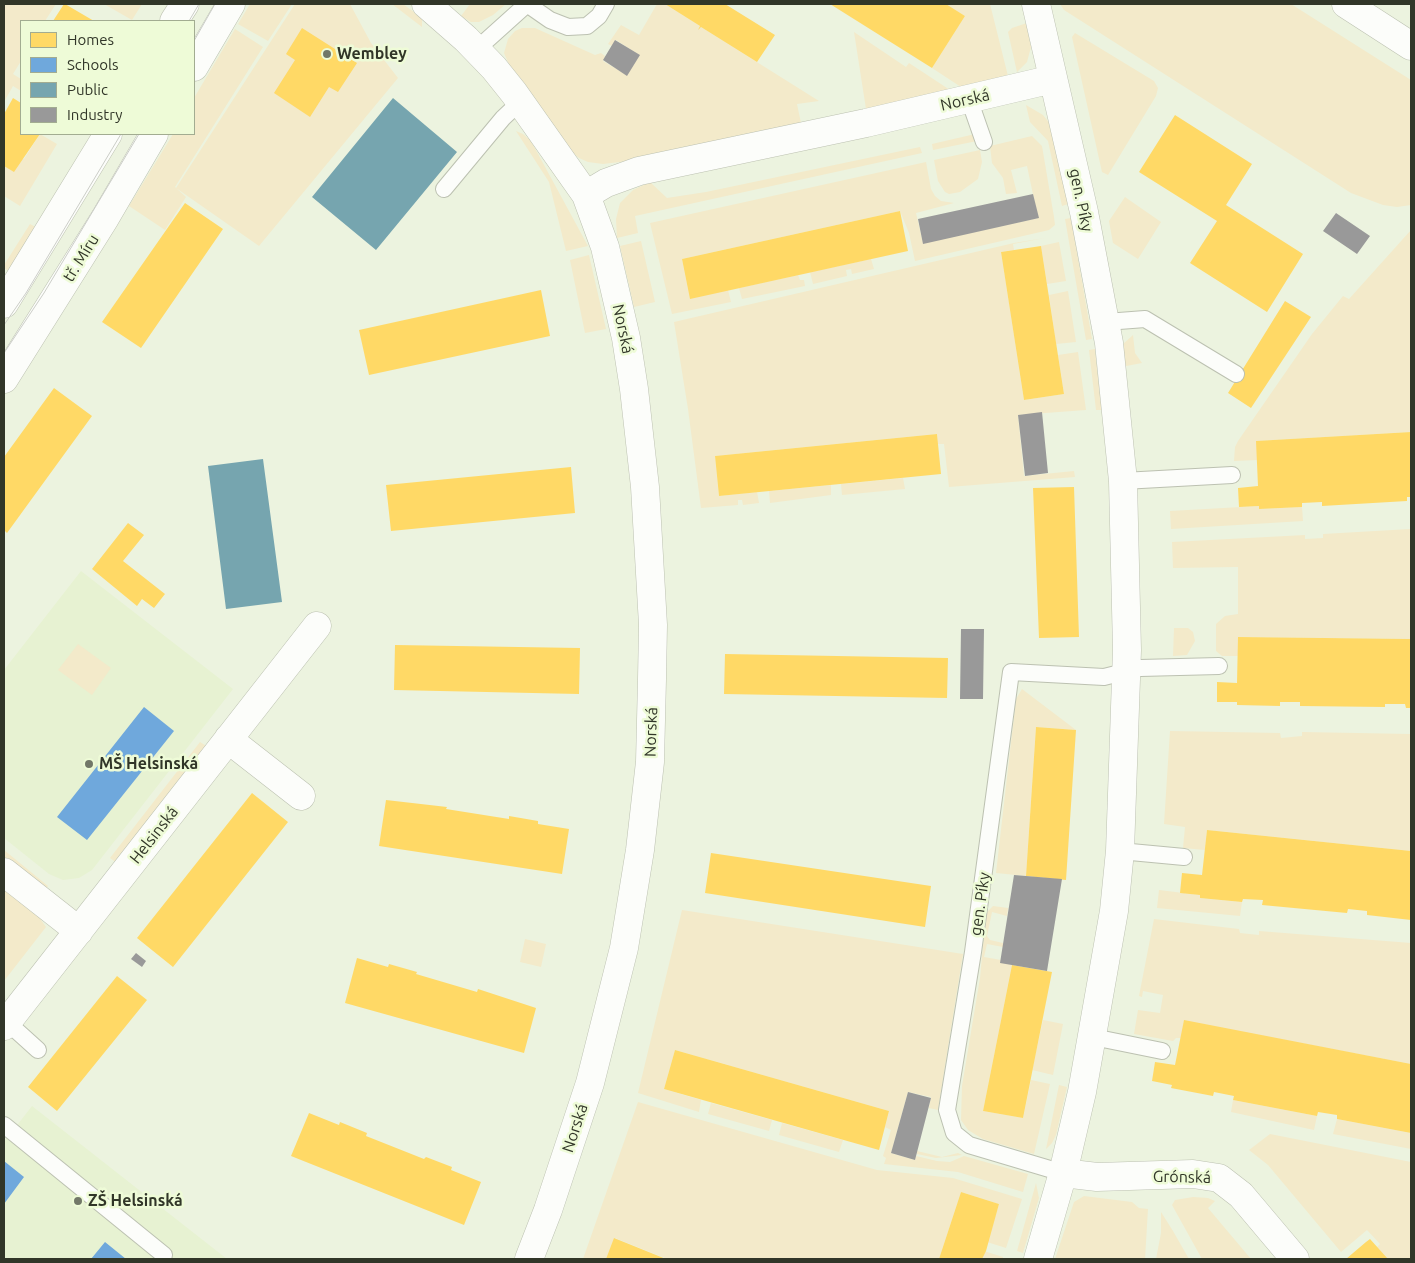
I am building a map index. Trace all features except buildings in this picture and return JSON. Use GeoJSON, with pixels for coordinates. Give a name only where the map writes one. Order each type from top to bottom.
{"type":"FeatureCollection","features":[{"type":"Feature","properties":{"kind":"street"},"geometry":{"type":"LineString","coordinates":[[175,20],[185,4]]}},
{"type":"Feature","properties":{"kind":"street"},"geometry":{"type":"LineString","coordinates":[[195,64],[231,4]]}},
{"type":"Feature","properties":{"kind":"street","name":"Norská"},"geometry":{"type":"LineString","coordinates":[[426,4],[477,49],[520,102],[586,194],[605,247],[626,338],[640,438],[653,625],[650,762],[640,850],[624,948],[590,1083],[548,1210],[529,1259]]}},
{"type":"Feature","properties":{"kind":"street","name":"gen. Píky"},"geometry":{"type":"LineString","coordinates":[[1036,4],[1084,212],[1106,322],[1123,481],[1127,671],[1120,851],[1114,910],[1093,1037],[1063,1172],[1038,1259]]}},
{"type":"Feature","properties":{"kind":"street"},"geometry":{"type":"LineString","coordinates":[[1346,4],[1411,46]]}},
{"type":"Feature","properties":{"kind":"street","name":"Norská"},"geometry":{"type":"LineString","coordinates":[[586,194],[606,183],[639,171],[1053,79]]}},
{"type":"Feature","properties":{"kind":"street"},"geometry":{"type":"LineString","coordinates":[[4,304],[107,135]]}},
{"type":"Feature","properties":{"kind":"street","name":"tř. Míru"},"geometry":{"type":"LineString","coordinates":[[4,379],[100,227],[153,135]]}},
{"type":"Feature","properties":{"kind":"street","name":"Helsinská"},"geometry":{"type":"LineString","coordinates":[[5,1024],[317,626]]}},
{"type":"Feature","properties":{"kind":"street"},"geometry":{"type":"LineString","coordinates":[[228,739],[301,796]]}},
{"type":"Feature","properties":{"kind":"street"},"geometry":{"type":"LineString","coordinates":[[4,872],[79,931]]}},
{"type":"Feature","properties":{"kind":"street","name":"Grónská"},"geometry":{"type":"LineString","coordinates":[[1063,1172],[1097,1177],[1193,1174],[1219,1178],[1241,1195],[1295,1259]]}},
{"type":"Feature","properties":{"kind":"lane"},"geometry":{"type":"LineString","coordinates":[[477,49],[527,4],[550,20],[568,28],[587,26],[599,16],[606,4]]}},
{"type":"Feature","properties":{"kind":"lane"},"geometry":{"type":"LineString","coordinates":[[969,99],[984,142]]}},
{"type":"Feature","properties":{"kind":"lane"},"geometry":{"type":"LineString","coordinates":[[444,188],[520,102]]}},
{"type":"Feature","properties":{"kind":"lane"},"geometry":{"type":"LineString","coordinates":[[1106,322],[1145,319],[1236,374]]}},
{"type":"Feature","properties":{"kind":"lane"},"geometry":{"type":"LineString","coordinates":[[1123,481],[1232,475]]}},
{"type":"Feature","properties":{"kind":"lane","name":"gen. Píky"},"geometry":{"type":"LineString","coordinates":[[1063,1172],[965,1143],[950,1126],[948,1100],[973,952],[1011,672],[1104,677],[1140,668],[1219,666]]}},
{"type":"Feature","properties":{"kind":"lane"},"geometry":{"type":"LineString","coordinates":[[1120,851],[1184,857]]}},
{"type":"Feature","properties":{"kind":"lane"},"geometry":{"type":"LineString","coordinates":[[5,1024],[38,1050]]}},
{"type":"Feature","properties":{"kind":"lane"},"geometry":{"type":"LineString","coordinates":[[1093,1037],[1162,1051]]}},
{"type":"Feature","properties":{"kind":"lane"},"geometry":{"type":"LineString","coordinates":[[4,1125],[164,1255]]}},
{"type":"Feature","properties":{"kind":"shaded area"},"geometry":{"type":"Polygon","coordinates":[[[4,4],[56,4],[46,20],[20,20],[20,63],[13,74],[20,78],[20,90],[13,86],[4,102],[4,4]]]}},
{"type":"Feature","properties":{"kind":"shaded area"},"geometry":{"type":"Polygon","coordinates":[[[104,4],[142,4],[132,20],[104,4]]]}},
{"type":"Feature","properties":{"kind":"shaded area"},"geometry":{"type":"Polygon","coordinates":[[[250,4],[292,4],[268,41],[238,24],[250,4]]]}},
{"type":"Feature","properties":{"kind":"shaded area"},"geometry":{"type":"Polygon","coordinates":[[[295,4],[350,4],[371,43],[398,78],[259,246],[176,188],[295,4]]]}},
{"type":"Feature","properties":{"kind":"shaded area"},"geometry":{"type":"Polygon","coordinates":[[[392,4],[403,4],[422,18],[422,27],[392,4]]]}},
{"type":"Feature","properties":{"kind":"shaded area"},"geometry":{"type":"Polygon","coordinates":[[[470,4],[506,4],[493,15],[479,22],[471,22],[461,16],[470,4]]]}},
{"type":"Feature","properties":{"kind":"shaded area"},"geometry":{"type":"Polygon","coordinates":[[[657,4],[665,4],[700,26],[699,28],[701,27],[819,101],[797,104],[801,123],[628,161],[603,164],[588,162],[579,158],[573,153],[510,67],[504,53],[508,39],[515,31],[522,28],[535,28],[595,55],[601,53],[605,56],[603,61],[627,75],[639,55],[616,40],[612,46],[608,44],[621,25],[639,35],[657,4]]]}},
{"type":"Feature","properties":{"kind":"shaded area"},"geometry":{"type":"Polygon","coordinates":[[[946,4],[990,4],[1008,76],[961,87],[932,68],[965,16],[946,4]]]}},
{"type":"Feature","properties":{"kind":"shaded area"},"geometry":{"type":"Polygon","coordinates":[[[1060,4],[1291,4],[1411,80],[1411,205],[1397,207],[1383,205],[1351,193],[1064,10],[1060,4]]]}},
{"type":"Feature","properties":{"kind":"shaded area"},"geometry":{"type":"Polygon","coordinates":[[[1027,23],[1031,47],[1027,62],[1017,72],[1008,32],[1012,28],[1027,23]]]}},
{"type":"Feature","properties":{"kind":"shaded area"},"geometry":{"type":"Polygon","coordinates":[[[235,29],[263,47],[175,187],[186,197],[165,230],[129,206],[172,135],[195,135],[195,96],[235,29]]]}},
{"type":"Feature","properties":{"kind":"shaded area"},"geometry":{"type":"Polygon","coordinates":[[[854,32],[906,67],[909,63],[950,90],[866,109],[854,32]]]}},
{"type":"Feature","properties":{"kind":"shaded area"},"geometry":{"type":"Polygon","coordinates":[[[1075,33],[1154,81],[1158,88],[1156,96],[1108,175],[1102,172],[1072,37],[1075,33]]]}},
{"type":"Feature","properties":{"kind":"shaded area"},"geometry":{"type":"Polygon","coordinates":[[[1026,105],[1043,115],[1051,125],[1068,204],[1062,206],[1048,141],[1030,122],[1026,105]]]}},
{"type":"Feature","properties":{"kind":"shaded area"},"geometry":{"type":"Polygon","coordinates":[[[516,131],[531,141],[588,246],[566,251],[549,182],[516,131]]]}},
{"type":"Feature","properties":{"kind":"shaded area"},"geometry":{"type":"Polygon","coordinates":[[[975,134],[977,141],[933,150],[932,144],[975,134]]]}},
{"type":"Feature","properties":{"kind":"shaded area"},"geometry":{"type":"Polygon","coordinates":[[[39,135],[57,144],[20,206],[4,196],[4,146],[24,159],[39,135]]]}},
{"type":"Feature","properties":{"kind":"shaded area"},"geometry":{"type":"Polygon","coordinates":[[[1032,136],[1042,146],[1055,225],[1049,230],[915,261],[909,233],[900,211],[682,259],[690,298],[728,290],[731,302],[672,314],[650,223],[926,162],[931,189],[935,196],[941,201],[954,203],[916,213],[923,243],[1038,218],[1027,166],[1011,170],[1017,193],[1006,194],[1003,178],[992,163],[990,146],[1032,136]]]}},
{"type":"Feature","properties":{"kind":"shaded area"},"geometry":{"type":"Polygon","coordinates":[[[920,147],[922,153],[635,216],[638,233],[617,238],[616,219],[620,203],[633,190],[650,182],[667,198],[706,192],[920,147]]]}},
{"type":"Feature","properties":{"kind":"shaded area"},"geometry":{"type":"Polygon","coordinates":[[[980,150],[982,162],[978,179],[960,192],[949,194],[945,192],[938,181],[934,160],[980,150]]]}},
{"type":"Feature","properties":{"kind":"shaded area"},"geometry":{"type":"Polygon","coordinates":[[[1125,197],[1161,222],[1138,259],[1113,243],[1109,221],[1125,197]]]}},
{"type":"Feature","properties":{"kind":"shaded area"},"geometry":{"type":"Polygon","coordinates":[[[1071,218],[1092,339],[1086,340],[1065,219],[1071,218]]]}},
{"type":"Feature","properties":{"kind":"shaded area"},"geometry":{"type":"Polygon","coordinates":[[[30,224],[41,230],[13,274],[4,268],[4,265],[30,224]]]}},
{"type":"Feature","properties":{"kind":"shaded area"},"geometry":{"type":"Polygon","coordinates":[[[1411,230],[1411,432],[1257,441],[1257,460],[1234,461],[1235,447],[1238,441],[1312,334],[1343,296],[1349,299],[1411,230]]]}},
{"type":"Feature","properties":{"kind":"shaded area"},"geometry":{"type":"Polygon","coordinates":[[[1045,238],[1013,244],[1014,250],[1001,252],[1024,400],[1064,394],[1058,355],[1078,352],[1086,410],[1018,415],[1024,476],[1074,471],[1075,477],[949,487],[944,444],[938,444],[937,434],[715,456],[719,496],[757,492],[759,503],[743,505],[742,500],[738,500],[738,505],[701,508],[674,322],[1014,243],[1045,238]]]}},
{"type":"Feature","properties":{"kind":"shaded area"},"geometry":{"type":"Polygon","coordinates":[[[641,241],[655,302],[634,307],[620,246],[641,241]]]}},
{"type":"Feature","properties":{"kind":"shaded area"},"geometry":{"type":"Polygon","coordinates":[[[1059,242],[1066,281],[1047,284],[1041,246],[1059,242]]]}},
{"type":"Feature","properties":{"kind":"shaded area"},"geometry":{"type":"Polygon","coordinates":[[[589,255],[606,329],[585,333],[570,260],[589,255]]]}},
{"type":"Feature","properties":{"kind":"shaded area"},"geometry":{"type":"Polygon","coordinates":[[[871,259],[874,269],[852,274],[851,269],[846,270],[847,276],[813,284],[810,272],[871,259]]]}},
{"type":"Feature","properties":{"kind":"shaded area"},"geometry":{"type":"Polygon","coordinates":[[[798,275],[800,280],[804,280],[805,286],[742,299],[739,288],[798,275]]]}},
{"type":"Feature","properties":{"kind":"shaded area"},"geometry":{"type":"Polygon","coordinates":[[[1068,291],[1076,342],[1056,344],[1049,295],[1068,291]]]}},
{"type":"Feature","properties":{"kind":"shaded area"},"geometry":{"type":"Polygon","coordinates":[[[1133,335],[1135,353],[1142,363],[1121,367],[1122,345],[1133,335]]]}},
{"type":"Feature","properties":{"kind":"shaded area"},"geometry":{"type":"Polygon","coordinates":[[[1095,349],[1102,410],[1096,410],[1089,350],[1095,349]]]}},
{"type":"Feature","properties":{"kind":"shaded area"},"geometry":{"type":"Polygon","coordinates":[[[903,478],[905,489],[842,495],[841,484],[903,478]]]}},
{"type":"Feature","properties":{"kind":"shaded area"},"geometry":{"type":"Polygon","coordinates":[[[831,485],[831,495],[770,503],[769,491],[831,485]]]}},
{"type":"Feature","properties":{"kind":"shaded area"},"geometry":{"type":"Polygon","coordinates":[[[1259,506],[1259,509],[1302,507],[1303,521],[1171,529],[1170,511],[1259,506]]]}},
{"type":"Feature","properties":{"kind":"shaded area"},"geometry":{"type":"Polygon","coordinates":[[[1410,529],[1411,639],[1239,637],[1238,656],[1222,656],[1216,651],[1216,624],[1225,616],[1238,614],[1238,567],[1173,568],[1172,542],[1305,535],[1305,539],[1323,538],[1323,534],[1410,529]]]}},
{"type":"Feature","properties":{"kind":"shaded area","name":"MŠ Helsinská"},"geometry":{"type":"Polygon","coordinates":[[[81,571],[233,689],[92,870],[79,878],[63,880],[49,874],[4,838],[4,670],[81,571]]]}},
{"type":"Feature","properties":{"kind":"shaded area"},"geometry":{"type":"Polygon","coordinates":[[[1174,628],[1188,628],[1193,632],[1195,641],[1187,655],[1173,656],[1174,628]]]}},
{"type":"Feature","properties":{"kind":"shaded area"},"geometry":{"type":"Polygon","coordinates":[[[78,644],[111,668],[92,695],[58,670],[78,644]]]}},
{"type":"Feature","properties":{"kind":"shaded area"},"geometry":{"type":"Polygon","coordinates":[[[1022,689],[1076,730],[1036,727],[1026,876],[996,873],[1016,699],[1022,689]]]}},
{"type":"Feature","properties":{"kind":"shaded area"},"geometry":{"type":"Polygon","coordinates":[[[1170,731],[1280,733],[1281,738],[1302,736],[1302,732],[1411,734],[1411,851],[1207,830],[1205,850],[1183,848],[1185,827],[1164,824],[1170,731]]]}},
{"type":"Feature","properties":{"kind":"shaded area"},"geometry":{"type":"Polygon","coordinates":[[[200,742],[208,747],[117,863],[110,858],[200,742]]]}},
{"type":"Feature","properties":{"kind":"shaded area"},"geometry":{"type":"Polygon","coordinates":[[[4,850],[48,886],[45,890],[4,857],[4,850]]]}},
{"type":"Feature","properties":{"kind":"shaded area"},"geometry":{"type":"Polygon","coordinates":[[[4,888],[39,917],[46,927],[4,981],[4,888]]]}},
{"type":"Feature","properties":{"kind":"shaded area"},"geometry":{"type":"Polygon","coordinates":[[[1159,890],[1200,895],[1200,898],[1242,902],[1240,916],[1157,908],[1159,890]]]}},
{"type":"Feature","properties":{"kind":"shaded area"},"geometry":{"type":"Polygon","coordinates":[[[993,906],[1008,908],[1007,916],[992,912],[987,936],[990,940],[1003,943],[1003,947],[987,944],[984,957],[1001,960],[1012,965],[983,1111],[1023,1118],[1031,1080],[1050,1084],[1034,1154],[983,1139],[968,1130],[961,1120],[962,1086],[980,978],[986,913],[993,906]]]}},
{"type":"Feature","properties":{"kind":"shaded area"},"geometry":{"type":"Polygon","coordinates":[[[682,910],[963,954],[938,1110],[929,1108],[931,1097],[908,1092],[891,1153],[915,1160],[916,1156],[950,1162],[964,1156],[1028,1174],[1023,1192],[958,1172],[884,1164],[886,1158],[883,1156],[891,1130],[885,1127],[889,1111],[675,1050],[664,1089],[701,1100],[699,1112],[638,1093],[682,910]]]}},
{"type":"Feature","properties":{"kind":"shaded area"},"geometry":{"type":"Polygon","coordinates":[[[1154,919],[1239,929],[1240,933],[1259,935],[1259,931],[1411,943],[1411,1064],[1184,1021],[1181,1038],[1176,1038],[1173,1041],[1134,1034],[1138,1010],[1160,1013],[1163,995],[1143,991],[1142,997],[1139,996],[1154,919]]]}},
{"type":"Feature","properties":{"kind":"shaded area"},"geometry":{"type":"Polygon","coordinates":[[[525,939],[546,944],[541,967],[520,962],[525,939]]]}},
{"type":"Feature","properties":{"kind":"shaded area"},"geometry":{"type":"Polygon","coordinates":[[[1043,1020],[1063,1024],[1053,1075],[1032,1070],[1043,1020]]]}},
{"type":"Feature","properties":{"kind":"shaded area"},"geometry":{"type":"Polygon","coordinates":[[[1059,1085],[1067,1087],[1056,1135],[1046,1149],[1059,1085]]]}},
{"type":"Feature","properties":{"kind":"shaded area"},"geometry":{"type":"Polygon","coordinates":[[[1233,1100],[1317,1116],[1314,1130],[1231,1112],[1233,1100]]]}},
{"type":"Feature","properties":{"kind":"shaded area"},"geometry":{"type":"Polygon","coordinates":[[[638,1102],[877,1170],[953,1178],[1022,1199],[1006,1248],[987,1242],[999,1204],[961,1192],[939,1259],[667,1259],[615,1238],[606,1259],[583,1259],[638,1102]]]}},
{"type":"Feature","properties":{"kind":"shaded area"},"geometry":{"type":"Polygon","coordinates":[[[711,1103],[772,1120],[769,1131],[708,1114],[711,1103]]]}},
{"type":"Feature","properties":{"kind":"shaded area","name":"ZŠ Helsinská"},"geometry":{"type":"Polygon","coordinates":[[[32,1106],[227,1259],[4,1259],[4,1142],[32,1106]]]}},
{"type":"Feature","properties":{"kind":"shaded area"},"geometry":{"type":"Polygon","coordinates":[[[1337,1119],[1411,1133],[1411,1149],[1333,1134],[1337,1119]]]}},
{"type":"Feature","properties":{"kind":"shaded area"},"geometry":{"type":"Polygon","coordinates":[[[782,1123],[843,1140],[839,1152],[779,1135],[782,1123]]]}},
{"type":"Feature","properties":{"kind":"shaded area"},"geometry":{"type":"Polygon","coordinates":[[[1270,1134],[1411,1162],[1411,1259],[1388,1259],[1377,1247],[1380,1244],[1367,1230],[1341,1252],[1268,1165],[1249,1150],[1270,1134]]]}},
{"type":"Feature","properties":{"kind":"shaded area"},"geometry":{"type":"Polygon","coordinates":[[[917,1151],[942,1157],[958,1153],[962,1155],[936,1158],[917,1154],[917,1151]]]}},
{"type":"Feature","properties":{"kind":"shaded area"},"geometry":{"type":"Polygon","coordinates":[[[1036,1183],[1039,1198],[1023,1253],[1017,1251],[1036,1183]]]}},
{"type":"Feature","properties":{"kind":"shaded area"},"geometry":{"type":"Polygon","coordinates":[[[1084,1196],[1132,1202],[1139,1208],[1148,1209],[1145,1259],[1055,1259],[1074,1202],[1084,1196]]]}},
{"type":"Feature","properties":{"kind":"shaded area"},"geometry":{"type":"Polygon","coordinates":[[[1193,1197],[1208,1198],[1215,1201],[1208,1208],[1251,1259],[1202,1259],[1172,1205],[1175,1200],[1193,1197]]]}},
{"type":"Feature","properties":{"kind":"shaded area"},"geometry":{"type":"Polygon","coordinates":[[[1161,1212],[1189,1259],[1156,1259],[1161,1233],[1161,1212]]]}},
{"type":"Feature","properties":{"kind":"shaded area"},"geometry":{"type":"Polygon","coordinates":[[[984,1251],[1003,1257],[1003,1259],[982,1259],[984,1251]]]}},
{"type":"Feature","properties":{"kind":"tram line"},"geometry":{"type":"LineString","coordinates":[[190,20],[199,4]]}},
{"type":"Feature","properties":{"kind":"tram line"},"geometry":{"type":"LineString","coordinates":[[195,39],[215,4]]}},
{"type":"Feature","properties":{"kind":"tram line"},"geometry":{"type":"LineString","coordinates":[[4,325],[26,293],[120,135]]}},
{"type":"Feature","properties":{"kind":"tram line"},"geometry":{"type":"LineString","coordinates":[[4,353],[44,293],[138,135]]}},
{"type":"Feature","properties":{"kind":"place","name":"Wembley"},"geometry":{"type":"Point","coordinates":[327,54]}},
{"type":"Feature","properties":{"kind":"place","name":"MŠ Helsinská"},"geometry":{"type":"Point","coordinates":[89,764]}},
{"type":"Feature","properties":{"kind":"place","name":"ZŠ Helsinská"},"geometry":{"type":"Point","coordinates":[78,1201]}}]}
